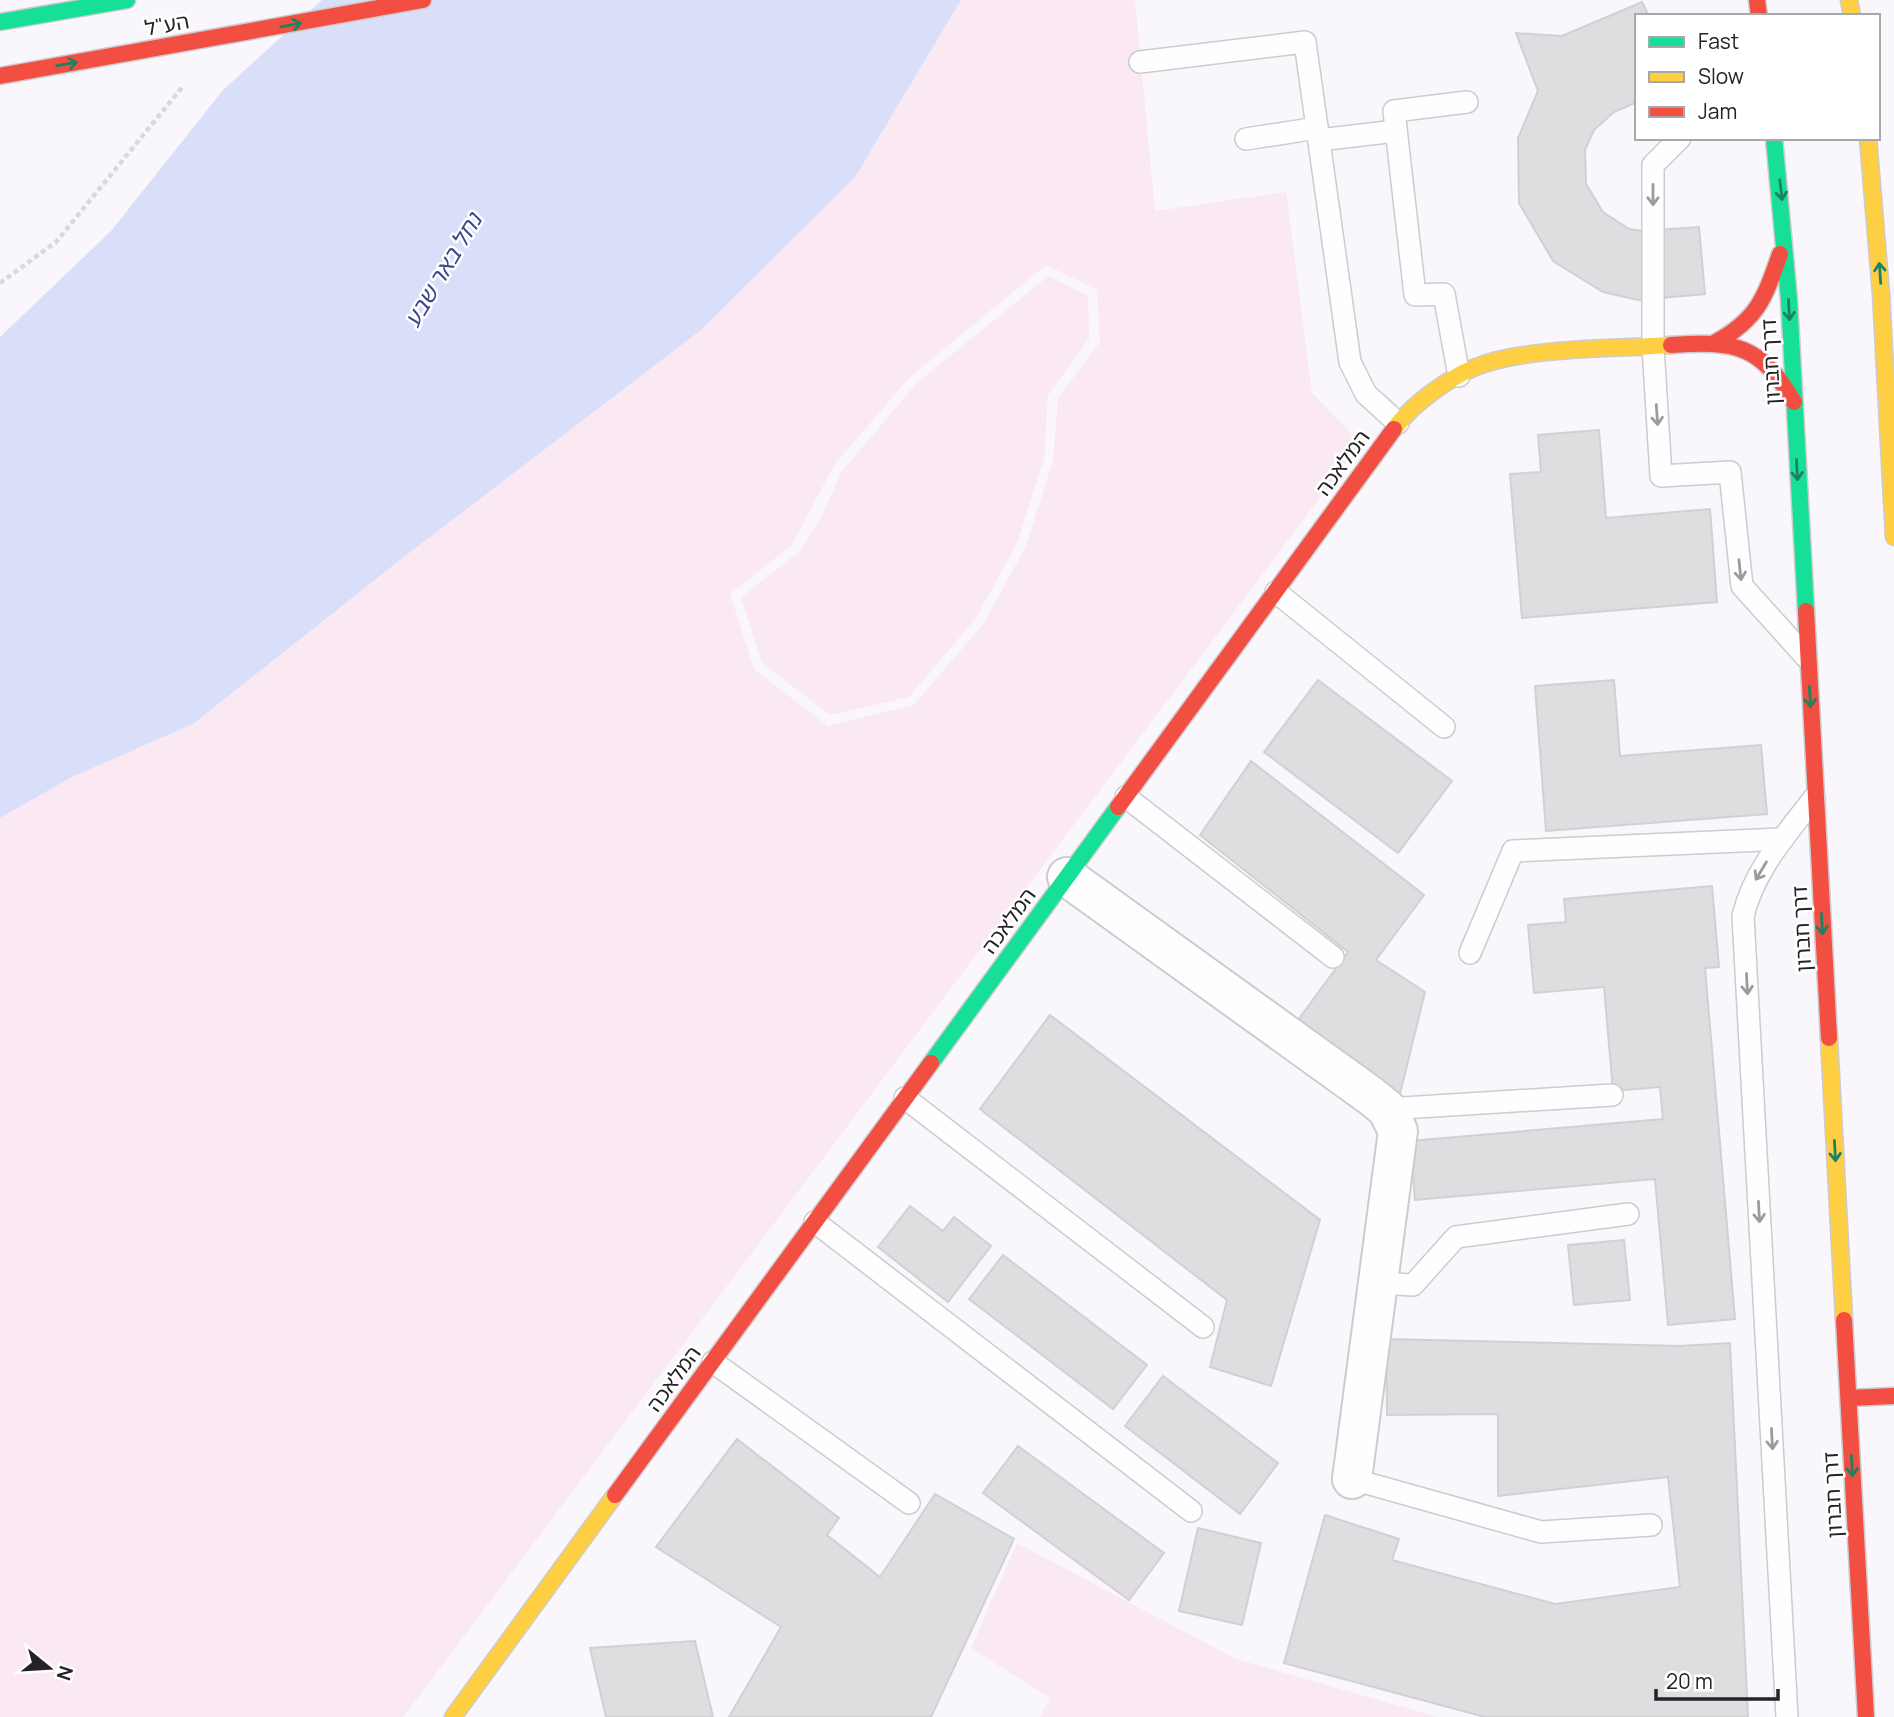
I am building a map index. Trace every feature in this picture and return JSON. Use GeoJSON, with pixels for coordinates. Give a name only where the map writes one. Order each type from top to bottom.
{"type":"FeatureCollection","features":[{"type":"Feature","properties":{"kind":"street","name":"הע\"ל"},"geometry":{"type":"LineString","coordinates":[[0,22],[127,0]]}},
{"type":"Feature","properties":{"kind":"street","name":"הע\"ל"},"geometry":{"type":"LineString","coordinates":[[0,76],[423,0]]}},
{"type":"Feature","properties":{"kind":"street","name":"דרך חברון"},"geometry":{"type":"LineString","coordinates":[[1774,140],[1794,402],[1866,1717]]}},
{"type":"Feature","properties":{"kind":"street"},"geometry":{"type":"LineString","coordinates":[[1874,147],[1894,537]]}},
{"type":"Feature","properties":{"kind":"street","name":"המלאכה"},"geometry":{"type":"LineString","coordinates":[[1716,342],[1742,330],[1754,317],[1784,242]]}},
{"type":"Feature","properties":{"kind":"street","name":"המלאכה"},"geometry":{"type":"LineString","coordinates":[[453,1717],[1398,423],[1422,398],[1483,364],[1535,355],[1716,342],[1741,348],[1775,368],[1794,402]]}},
{"type":"Feature","properties":{"kind":"street"},"geometry":{"type":"LineString","coordinates":[[1067,877],[1387,1109],[1398,1131],[1352,1479]]}},
{"type":"Feature","properties":{"kind":"street"},"geometry":{"type":"LineString","coordinates":[[1849,1398],[1894,1396]]}},
{"type":"Feature","properties":{"kind":"lane"},"geometry":{"type":"LineString","coordinates":[[1140,62],[1306,42],[1350,362],[1366,394],[1398,423]]}},
{"type":"Feature","properties":{"kind":"lane"},"geometry":{"type":"LineString","coordinates":[[1459,376],[1444,294],[1415,295],[1394,111],[1467,102]]}},
{"type":"Feature","properties":{"kind":"lane"},"geometry":{"type":"LineString","coordinates":[[1246,139],[1396,131]]}},
{"type":"Feature","properties":{"kind":"lane"},"geometry":{"type":"LineString","coordinates":[[1678,140],[1653,165],[1653,347],[1661,476],[1730,472],[1742,586],[1807,657]]}},
{"type":"Feature","properties":{"kind":"lane"},"geometry":{"type":"LineString","coordinates":[[1874,147],[1894,174]]}},
{"type":"Feature","properties":{"kind":"lane"},"geometry":{"type":"LineString","coordinates":[[1276,592],[1444,727]]}},
{"type":"Feature","properties":{"kind":"lane"},"geometry":{"type":"LineString","coordinates":[[1787,1717],[1743,916],[1748,894],[1761,868],[1815,796]]}},
{"type":"Feature","properties":{"kind":"lane"},"geometry":{"type":"LineString","coordinates":[[1126,797],[1333,957]]}},
{"type":"Feature","properties":{"kind":"lane"},"geometry":{"type":"LineString","coordinates":[[1470,953],[1513,851],[1783,839]]}},
{"type":"Feature","properties":{"kind":"lane"},"geometry":{"type":"LineString","coordinates":[[1387,1109],[1612,1096]]}},
{"type":"Feature","properties":{"kind":"lane"},"geometry":{"type":"LineString","coordinates":[[905,1098],[1203,1327]]}},
{"type":"Feature","properties":{"kind":"lane"},"geometry":{"type":"LineString","coordinates":[[1378,1283],[1413,1286],[1456,1237],[1628,1214]]}},
{"type":"Feature","properties":{"kind":"lane"},"geometry":{"type":"LineString","coordinates":[[815,1222],[1191,1511]]}},
{"type":"Feature","properties":{"kind":"lane"},"geometry":{"type":"LineString","coordinates":[[713,1362],[909,1503]]}},
{"type":"Feature","properties":{"kind":"lane"},"geometry":{"type":"LineString","coordinates":[[1352,1479],[1541,1532],[1650,1525]]}},
{"type":"Feature","properties":{"kind":"path"},"geometry":{"type":"LineString","coordinates":[[0,283],[56,242],[224,37]]}},
{"type":"Feature","properties":{"kind":"shaded area"},"geometry":{"type":"Polygon","coordinates":[[[960,0],[1135,0],[1155,211],[1286,192],[1312,393],[1361,443],[403,1717],[0,1717],[0,818],[72,777],[193,724],[405,556],[960,0]],[[1046,265],[910,377],[834,465],[792,545],[730,594],[754,669],[828,726],[914,705],[984,623],[1026,546],[1053,461],[1058,398],[1100,342],[1097,290],[1046,265]]]}},
{"type":"Feature","properties":{"kind":"shaded area"},"geometry":{"type":"Polygon","coordinates":[[[1048,276],[1088,296],[1089,339],[1048,395],[1044,459],[1017,543],[976,618],[909,697],[830,715],[762,663],[741,597],[799,552],[821,517],[842,471],[917,383],[1048,276]]]}},
{"type":"Feature","properties":{"kind":"shaded area"},"geometry":{"type":"Polygon","coordinates":[[[1017,1543],[1236,1659],[1438,1717],[1040,1717],[1050,1698],[971,1648],[1017,1543]]]}},
{"type":"Feature","properties":{"kind":"water","name":"נחל באר שבע"},"geometry":{"type":"Polygon","coordinates":[[[322,0],[961,0],[855,177],[701,330],[405,556],[193,724],[72,777],[0,818],[0,337],[111,231],[223,90],[322,0]]]}},
{"type":"Feature","properties":{"kind":"building"},"geometry":{"type":"Polygon","coordinates":[[[1642,2],[1648,14],[1635,14],[1635,103],[1614,112],[1594,130],[1585,150],[1586,184],[1603,212],[1629,229],[1642,231],[1699,227],[1705,294],[1638,300],[1603,292],[1553,261],[1519,203],[1518,138],[1538,91],[1516,33],[1562,36],[1642,2]]]}},
{"type":"Feature","properties":{"kind":"building"},"geometry":{"type":"Polygon","coordinates":[[[1599,430],[1606,518],[1710,509],[1717,602],[1522,618],[1510,474],[1541,472],[1538,435],[1599,430]]]}},
{"type":"Feature","properties":{"kind":"building"},"geometry":{"type":"Polygon","coordinates":[[[1318,680],[1452,781],[1398,853],[1264,752],[1318,680]]]}},
{"type":"Feature","properties":{"kind":"building"},"geometry":{"type":"Polygon","coordinates":[[[1614,680],[1620,756],[1761,745],[1767,814],[1546,831],[1535,686],[1614,680]]]}},
{"type":"Feature","properties":{"kind":"building"},"geometry":{"type":"Polygon","coordinates":[[[1251,761],[1424,895],[1376,960],[1425,992],[1399,1098],[1298,1020],[1348,952],[1200,835],[1251,761]]]}},
{"type":"Feature","properties":{"kind":"building"},"geometry":{"type":"Polygon","coordinates":[[[1712,886],[1719,967],[1705,968],[1735,1319],[1668,1325],[1655,1179],[1415,1200],[1410,1141],[1663,1119],[1660,1087],[1613,1091],[1604,987],[1534,993],[1528,925],[1566,922],[1564,899],[1712,886]]]}},
{"type":"Feature","properties":{"kind":"building"},"geometry":{"type":"Polygon","coordinates":[[[1050,1015],[1320,1220],[1271,1386],[1210,1367],[1227,1300],[980,1109],[1050,1015]]]}},
{"type":"Feature","properties":{"kind":"building"},"geometry":{"type":"Polygon","coordinates":[[[910,1206],[943,1231],[954,1217],[991,1246],[948,1302],[878,1247],[910,1206]]]}},
{"type":"Feature","properties":{"kind":"building"},"geometry":{"type":"Polygon","coordinates":[[[1624,1240],[1630,1300],[1574,1305],[1568,1245],[1624,1240]]]}},
{"type":"Feature","properties":{"kind":"building"},"geometry":{"type":"Polygon","coordinates":[[[1003,1255],[1147,1365],[1113,1409],[969,1299],[1003,1255]]]}},
{"type":"Feature","properties":{"kind":"building"},"geometry":{"type":"Polygon","coordinates":[[[1386,1339],[1680,1346],[1730,1343],[1748,1717],[1485,1717],[1284,1663],[1325,1515],[1399,1539],[1392,1560],[1555,1604],[1680,1587],[1668,1477],[1498,1496],[1498,1414],[1387,1415],[1386,1339]]]}},
{"type":"Feature","properties":{"kind":"building"},"geometry":{"type":"Polygon","coordinates":[[[1163,1376],[1278,1463],[1240,1514],[1125,1426],[1163,1376]]]}},
{"type":"Feature","properties":{"kind":"building"},"geometry":{"type":"Polygon","coordinates":[[[737,1439],[839,1518],[827,1535],[880,1577],[935,1494],[1014,1539],[931,1717],[729,1717],[781,1627],[656,1547],[737,1439]]]}},
{"type":"Feature","properties":{"kind":"building"},"geometry":{"type":"Polygon","coordinates":[[[1018,1446],[1164,1553],[1129,1600],[983,1493],[1018,1446]]]}},
{"type":"Feature","properties":{"kind":"building"},"geometry":{"type":"Polygon","coordinates":[[[1198,1528],[1261,1543],[1242,1625],[1179,1611],[1198,1528]]]}},
{"type":"Feature","properties":{"kind":"building"},"geometry":{"type":"Polygon","coordinates":[[[695,1641],[713,1717],[606,1717],[590,1648],[695,1641]]]}},
{"type":"Feature","properties":{"kind":"traffic: fast"},"geometry":{"type":"LineString","coordinates":[[0,22],[127,0]]}},
{"type":"Feature","properties":{"kind":"traffic: fast"},"geometry":{"type":"LineString","coordinates":[[1774,140],[1789,300],[1806,611]]}},
{"type":"Feature","properties":{"kind":"traffic: fast"},"geometry":{"type":"LineString","coordinates":[[931,1063],[1118,807]]}},
{"type":"Feature","properties":{"kind":"traffic: slow"},"geometry":{"type":"LineString","coordinates":[[1849,0],[1852,14]]}},
{"type":"Feature","properties":{"kind":"traffic: slow"},"geometry":{"type":"LineString","coordinates":[[1868,140],[1881,294],[1894,537]]}},
{"type":"Feature","properties":{"kind":"traffic: slow"},"geometry":{"type":"LineString","coordinates":[[1394,429],[1434,390],[1484,364],[1528,354],[1671,345]]}},
{"type":"Feature","properties":{"kind":"traffic: slow"},"geometry":{"type":"LineString","coordinates":[[1829,1038],[1844,1320]]}},
{"type":"Feature","properties":{"kind":"traffic: slow"},"geometry":{"type":"LineString","coordinates":[[453,1717],[615,1495]]}},
{"type":"Feature","properties":{"kind":"traffic: jam"},"geometry":{"type":"LineString","coordinates":[[0,76],[423,0]]}},
{"type":"Feature","properties":{"kind":"traffic: jam"},"geometry":{"type":"LineString","coordinates":[[1757,0],[1759,14]]}},
{"type":"Feature","properties":{"kind":"traffic: jam"},"geometry":{"type":"LineString","coordinates":[[1716,342],[1742,325],[1758,306],[1780,254]]}},
{"type":"Feature","properties":{"kind":"traffic: jam"},"geometry":{"type":"LineString","coordinates":[[1671,345],[1712,344],[1744,350],[1769,368],[1794,402]]}},
{"type":"Feature","properties":{"kind":"traffic: jam"},"geometry":{"type":"LineString","coordinates":[[1118,807],[1394,429]]}},
{"type":"Feature","properties":{"kind":"traffic: jam"},"geometry":{"type":"LineString","coordinates":[[1806,611],[1829,1038]]}},
{"type":"Feature","properties":{"kind":"traffic: jam"},"geometry":{"type":"LineString","coordinates":[[615,1495],[931,1063]]}},
{"type":"Feature","properties":{"kind":"traffic: jam"},"geometry":{"type":"LineString","coordinates":[[1844,1320],[1866,1717]]}},
{"type":"Feature","properties":{"kind":"traffic: jam"},"geometry":{"type":"LineString","coordinates":[[1849,1398],[1894,1396]]}}]}
